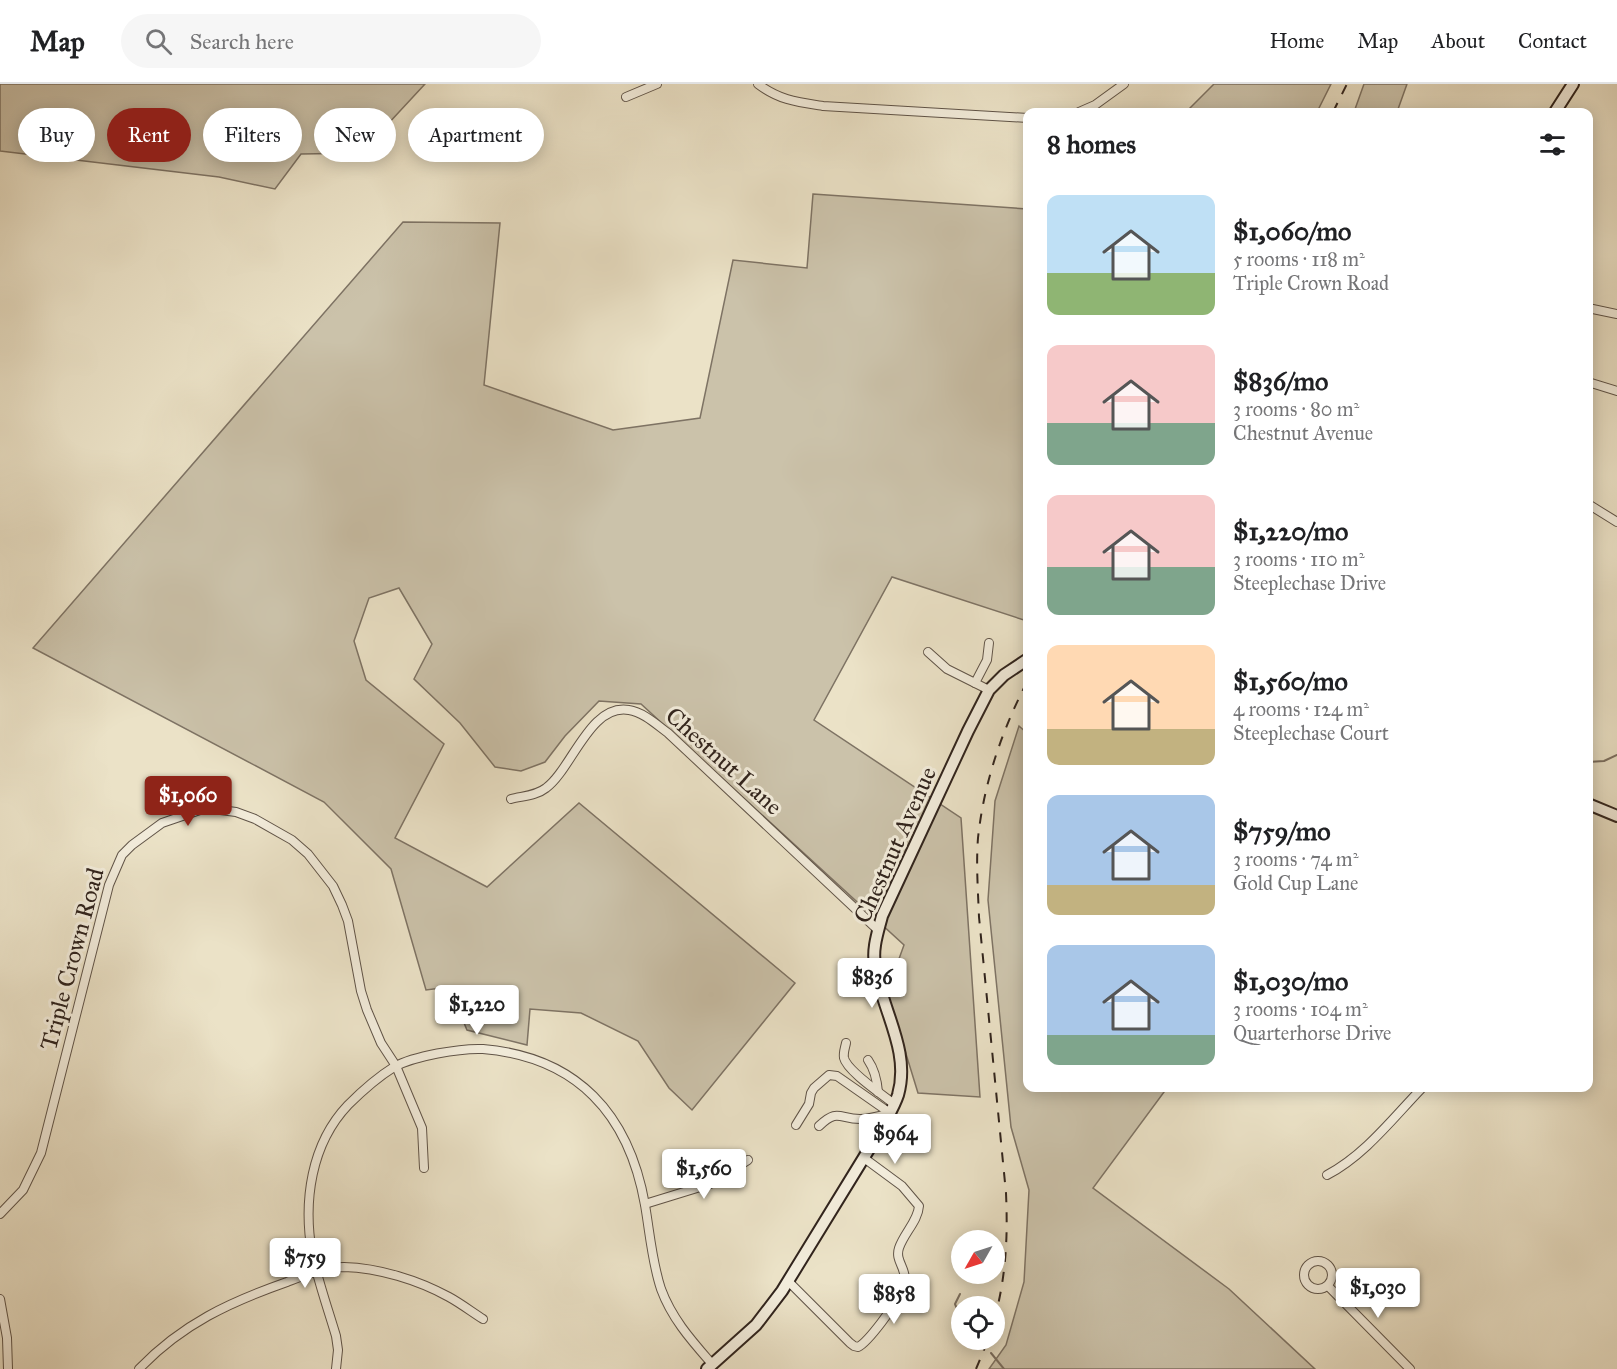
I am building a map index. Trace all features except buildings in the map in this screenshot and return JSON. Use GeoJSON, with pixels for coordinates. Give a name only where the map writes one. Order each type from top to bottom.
{"type":"FeatureCollection","features":[{"type":"Feature","properties":{"kind":"street"},"geometry":{"type":"LineString","coordinates":[[626,97],[657,84]]}},
{"type":"Feature","properties":{"kind":"street"},"geometry":{"type":"LineString","coordinates":[[758,84],[784,99],[813,105],[1023,118]]}},
{"type":"Feature","properties":{"kind":"street"},"geometry":{"type":"LineString","coordinates":[[1088,108],[1124,84]]}},
{"type":"Feature","properties":{"kind":"street"},"geometry":{"type":"LineString","coordinates":[[1558,108],[1573,84]]}},
{"type":"Feature","properties":{"kind":"street"},"geometry":{"type":"LineString","coordinates":[[1593,309],[1617,314]]}},
{"type":"Feature","properties":{"kind":"street"},"geometry":{"type":"LineString","coordinates":[[1593,384],[1617,391]]}},
{"type":"Feature","properties":{"kind":"street"},"geometry":{"type":"LineString","coordinates":[[1593,507],[1617,522]]}},
{"type":"Feature","properties":{"kind":"street"},"geometry":{"type":"LineString","coordinates":[[975,683],[987,660],[989,643]]}},
{"type":"Feature","properties":{"kind":"street"},"geometry":{"type":"LineString","coordinates":[[928,652],[947,669],[989,690]]}},
{"type":"Feature","properties":{"kind":"street","name":"Chestnut Avenue"},"geometry":{"type":"LineString","coordinates":[[709,1367],[756,1325],[768,1311],[864,1158],[892,1108],[900,1084],[900,1057],[875,967],[874,951],[878,930],[888,901],[989,690],[1004,675],[1023,662]]}},
{"type":"Feature","properties":{"kind":"street","name":"Chestnut Lane"},"geometry":{"type":"LineString","coordinates":[[511,799],[544,790],[562,771],[590,728],[599,719],[616,711],[630,710],[646,717],[668,733],[878,930]]}},
{"type":"Feature","properties":{"kind":"street"},"geometry":{"type":"LineString","coordinates":[[1593,806],[1617,816]]}},
{"type":"Feature","properties":{"kind":"street","name":"Triple Crown Road"},"geometry":{"type":"LineString","coordinates":[[0,1214],[23,1190],[41,1153],[113,872],[122,855],[132,845],[162,823],[201,810],[236,812],[272,827],[308,854],[333,886],[342,904],[352,939],[361,991],[367,1010],[381,1043],[396,1066],[422,1128],[424,1168]]}},
{"type":"Feature","properties":{"kind":"street"},"geometry":{"type":"LineString","coordinates":[[846,1043],[843,1054],[845,1061],[892,1108]]}},
{"type":"Feature","properties":{"kind":"street"},"geometry":{"type":"LineString","coordinates":[[336,1369],[338,1350],[336,1336],[312,1254],[310,1234],[308,1202],[318,1153],[328,1133],[346,1107],[396,1066],[434,1054],[477,1049],[520,1055],[537,1060],[570,1077],[597,1100],[620,1130],[633,1158],[645,1204],[651,1255],[664,1297],[680,1326],[709,1367]]}},
{"type":"Feature","properties":{"kind":"street"},"geometry":{"type":"LineString","coordinates":[[868,1060],[874,1070],[878,1092]]}},
{"type":"Feature","properties":{"kind":"street"},"geometry":{"type":"LineString","coordinates":[[796,1125],[805,1111],[814,1088],[829,1075],[837,1076],[892,1108]]}},
{"type":"Feature","properties":{"kind":"street"},"geometry":{"type":"LineString","coordinates":[[1327,1175],[1341,1167],[1375,1137],[1418,1092]]}},
{"type":"Feature","properties":{"kind":"street"},"geometry":{"type":"LineString","coordinates":[[819,1126],[834,1115],[869,1118],[892,1108]]}},
{"type":"Feature","properties":{"kind":"street"},"geometry":{"type":"LineString","coordinates":[[788,1281],[850,1343],[858,1347],[866,1341],[903,1292],[905,1276],[898,1255],[903,1239],[919,1212],[919,1206],[902,1186],[864,1158]]}},
{"type":"Feature","properties":{"kind":"street"},"geometry":{"type":"LineString","coordinates":[[645,1204],[710,1184],[748,1160]]}},
{"type":"Feature","properties":{"kind":"street"},"geometry":{"type":"LineString","coordinates":[[139,1369],[167,1344],[205,1317],[246,1296],[330,1268],[351,1268],[398,1277],[432,1289],[483,1319]]}},
{"type":"Feature","properties":{"kind":"street"},"geometry":{"type":"LineString","coordinates":[[1328,1286],[1410,1369]]}},
{"type":"Feature","properties":{"kind":"street"},"geometry":{"type":"LineString","coordinates":[[0,1299],[7,1338],[8,1369]]}},
{"type":"Feature","properties":{"kind":"shaded area"},"geometry":{"type":"Polygon","coordinates":[[[0,84],[425,84],[396,115],[396,108],[314,108],[314,154],[302,154],[302,108],[203,108],[203,162],[295,162],[275,189],[219,177],[93,162],[95,162],[95,108],[18,108],[18,153],[0,151],[0,84]]]}},
{"type":"Feature","properties":{"kind":"shaded area"},"geometry":{"type":"Polygon","coordinates":[[[1214,84],[1331,84],[1319,108],[1190,108],[1214,84]]]}},
{"type":"Feature","properties":{"kind":"shaded area"},"geometry":{"type":"Polygon","coordinates":[[[1364,84],[1407,84],[1398,108],[1355,108],[1364,84]]]}},
{"type":"Feature","properties":{"kind":"shaded area"},"geometry":{"type":"Polygon","coordinates":[[[813,194],[1023,209],[1023,620],[892,577],[814,720],[961,818],[980,1097],[918,1093],[887,992],[904,945],[641,704],[599,701],[565,736],[545,762],[521,771],[495,767],[460,723],[414,679],[432,644],[399,588],[369,598],[354,641],[366,680],[444,744],[395,838],[487,887],[579,803],[795,983],[692,1110],[669,1088],[638,1041],[581,1013],[530,1009],[527,1045],[467,1030],[449,987],[426,990],[391,869],[324,802],[33,648],[403,222],[500,223],[484,385],[613,430],[700,418],[733,260],[807,268],[813,194]]]}},
{"type":"Feature","properties":{"kind":"shaded area"},"geometry":{"type":"Polygon","coordinates":[[[1019,726],[1023,730],[1023,1092],[1164,1092],[1093,1188],[1229,1289],[1315,1369],[989,1369],[1002,1350],[1005,1350],[1024,1282],[1029,1190],[1011,1127],[988,900],[995,801],[1019,726]]]}},
{"type":"Feature","properties":{"kind":"waterway"},"geometry":{"type":"LineString","coordinates":[[1593,762],[1604,761],[1617,755]]}},
{"type":"Feature","properties":{"kind":"waterway"},"geometry":{"type":"LineString","coordinates":[[991,1353],[1004,1369]]}},
{"type":"Feature","properties":{"kind":"railway"},"geometry":{"type":"LineString","coordinates":[[1335,108],[1347,84]]}},
{"type":"Feature","properties":{"kind":"railway"},"geometry":{"type":"LineString","coordinates":[[999,1296],[1007,1226],[1006,1193],[979,917],[977,848],[990,777],[1002,737],[1023,691]]}},
{"type":"Feature","properties":{"kind":"railway"},"geometry":{"type":"LineString","coordinates":[[976,1369],[984,1350]]}}]}
